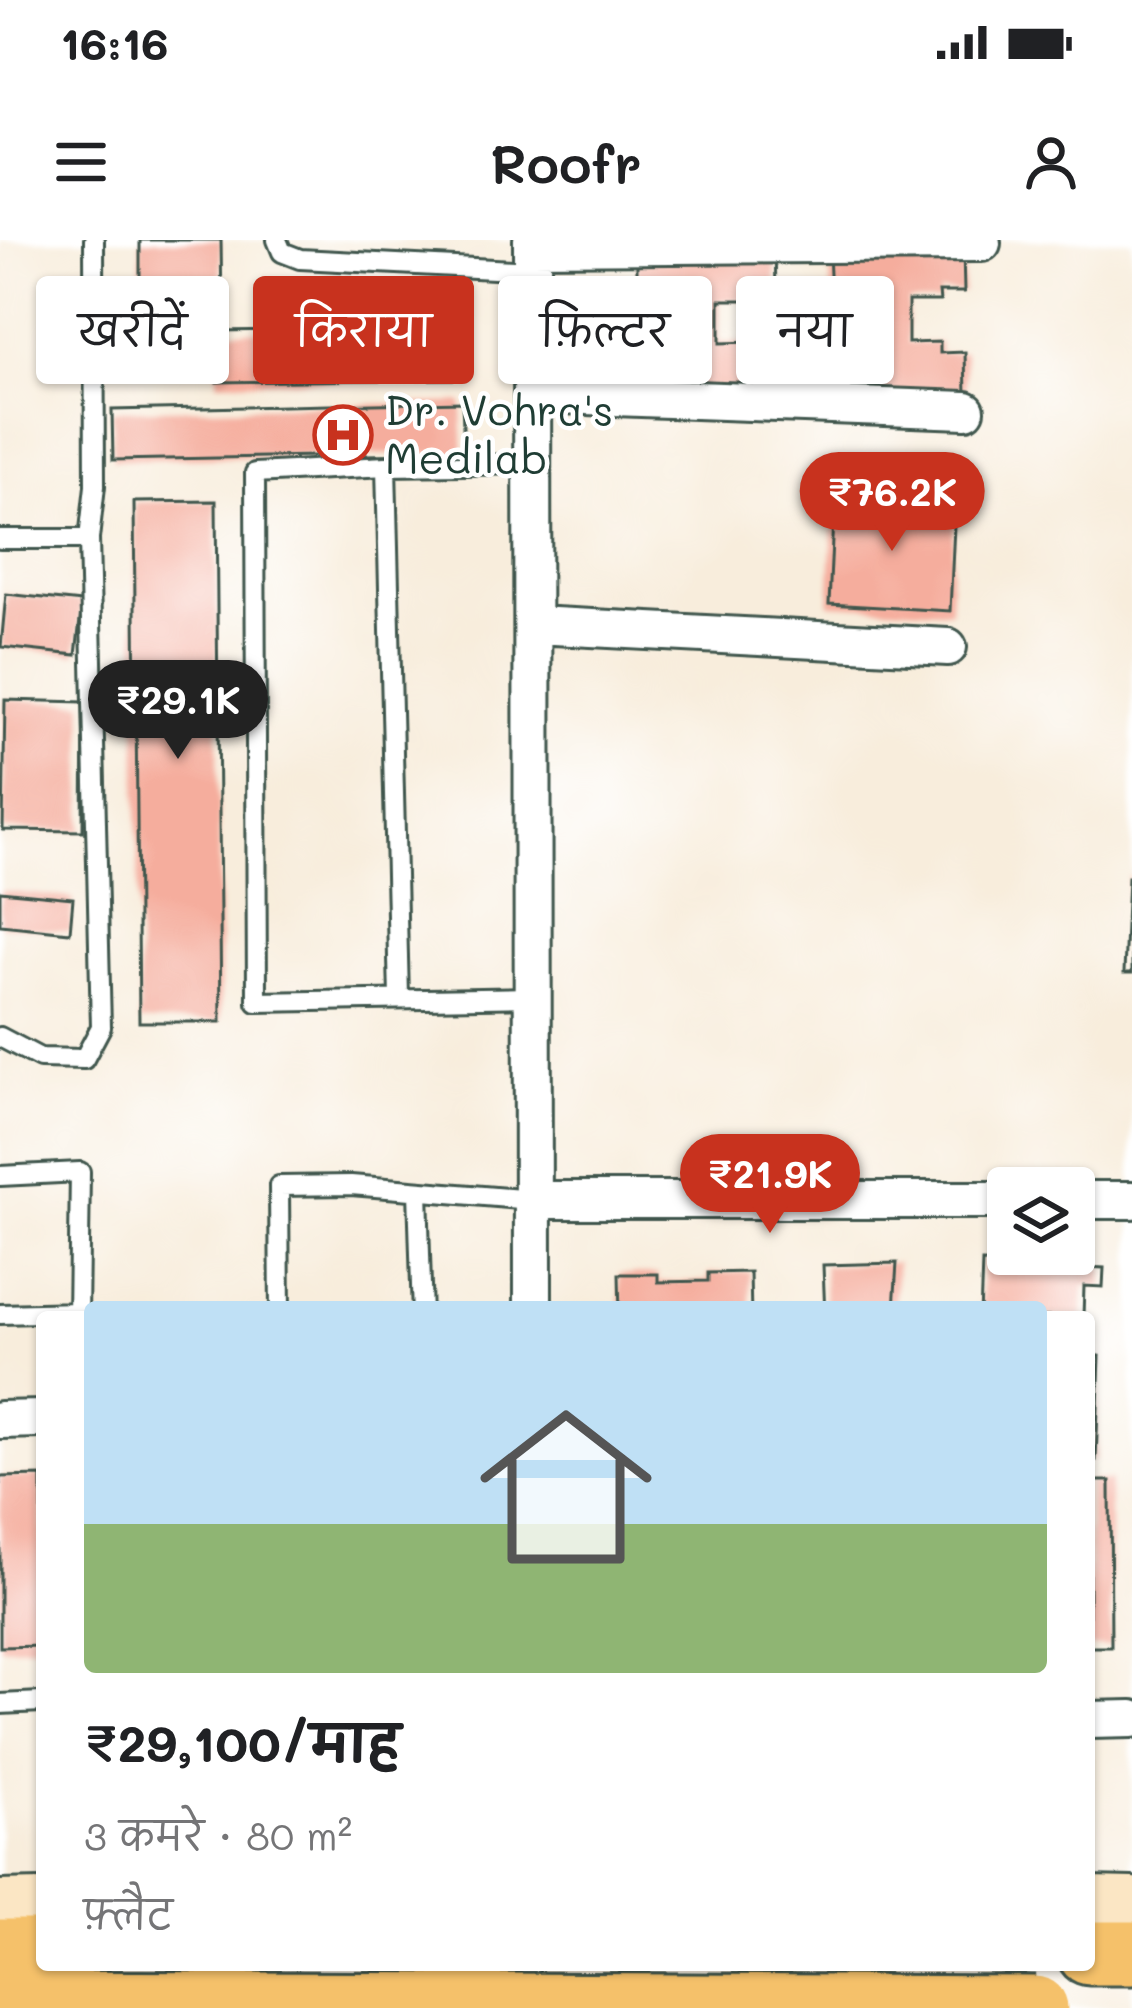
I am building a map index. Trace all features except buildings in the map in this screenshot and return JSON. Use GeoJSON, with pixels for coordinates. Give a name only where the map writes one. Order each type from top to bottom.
{"type":"FeatureCollection","features":[{"type":"Feature","properties":{"kind":"highway"},"geometry":{"type":"LineString","coordinates":[[0,1951],[36,1951]]}},
{"type":"Feature","properties":{"kind":"highway"},"geometry":{"type":"LineString","coordinates":[[1095,1953],[1132,1953]]}},
{"type":"Feature","properties":{"kind":"highway"},"geometry":{"type":"LineString","coordinates":[[0,2002],[1036,2008]]}},
{"type":"Feature","properties":{"kind":"street"},"geometry":{"type":"LineString","coordinates":[[533,1311],[532,252],[982,243]]}},
{"type":"Feature","properties":{"kind":"street"},"geometry":{"type":"LineString","coordinates":[[532,394],[966,410]]}},
{"type":"Feature","properties":{"kind":"street"},"geometry":{"type":"LineString","coordinates":[[535,625],[948,646]]}},
{"type":"Feature","properties":{"kind":"street"},"geometry":{"type":"LineString","coordinates":[[533,1200],[987,1200]]}},
{"type":"Feature","properties":{"kind":"street"},"geometry":{"type":"LineString","coordinates":[[1095,1200],[1132,1200],[1132,1214]]}},
{"type":"Feature","properties":{"kind":"street"},"geometry":{"type":"LineString","coordinates":[[0,1420],[36,1419]]}},
{"type":"Feature","properties":{"kind":"street"},"geometry":{"type":"LineString","coordinates":[[1095,1720],[1132,1719]]}},
{"type":"Feature","properties":{"kind":"street"},"geometry":{"type":"LineString","coordinates":[[1095,1901],[1132,1902]]}},
{"type":"Feature","properties":{"kind":"street"},"geometry":{"type":"LineString","coordinates":[[0,1905],[36,1904]]}},
{"type":"Feature","properties":{"kind":"street"},"geometry":{"type":"LineString","coordinates":[[520,1971],[520,2008]]}},
{"type":"Feature","properties":{"kind":"street"},"geometry":{"type":"LineString","coordinates":[[576,2008],[577,1971]]}},
{"type":"Feature","properties":{"kind":"lane"},"geometry":{"type":"LineString","coordinates":[[0,1037],[40,1058],[84,1059],[101,1027],[89,539],[95,485],[94,240]]}},
{"type":"Feature","properties":{"kind":"lane"},"geometry":{"type":"LineString","coordinates":[[277,240],[282,252],[300,259],[532,252]]}},
{"type":"Feature","properties":{"kind":"lane"},"geometry":{"type":"LineString","coordinates":[[531,997],[257,1002],[255,473],[532,464]]}},
{"type":"Feature","properties":{"kind":"lane"},"geometry":{"type":"LineString","coordinates":[[386,466],[399,998]]}},
{"type":"Feature","properties":{"kind":"lane"},"geometry":{"type":"LineString","coordinates":[[0,539],[89,539]]}},
{"type":"Feature","properties":{"kind":"lane"},"geometry":{"type":"LineString","coordinates":[[0,1176],[80,1172],[78,1311]]}},
{"type":"Feature","properties":{"kind":"lane"},"geometry":{"type":"LineString","coordinates":[[280,1311],[279,1186],[351,1185],[533,1200]]}},
{"type":"Feature","properties":{"kind":"lane"},"geometry":{"type":"LineString","coordinates":[[418,1191],[422,1311]]}},
{"type":"Feature","properties":{"kind":"lane"},"geometry":{"type":"LineString","coordinates":[[0,1314],[36,1314]]}},
{"type":"Feature","properties":{"kind":"lane"},"geometry":{"type":"LineString","coordinates":[[0,1704],[36,1702]]}},
{"type":"Feature","properties":{"kind":"place","name":"Dr. Vohra's Medilab"},"geometry":{"type":"Point","coordinates":[343,435]}}]}
